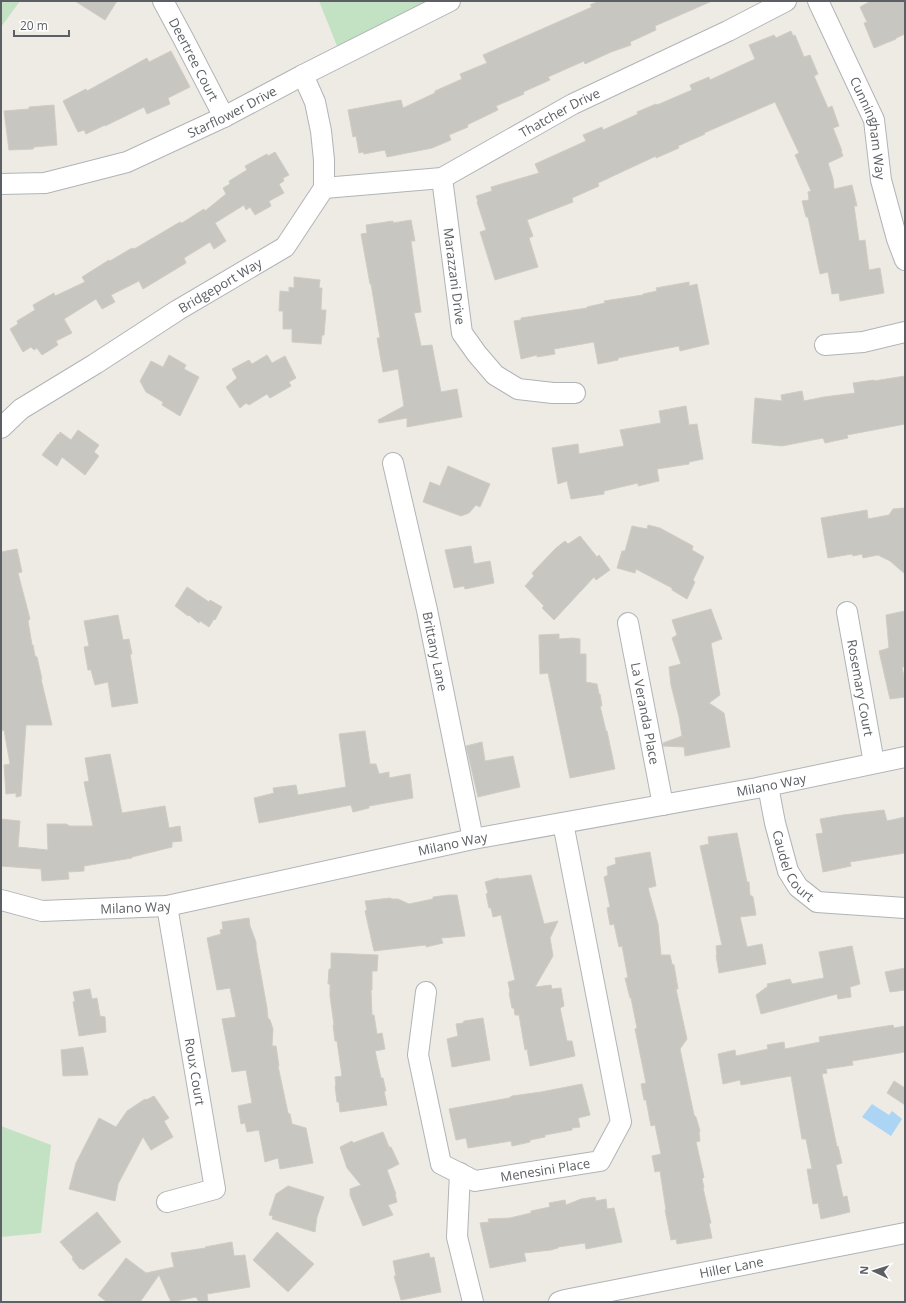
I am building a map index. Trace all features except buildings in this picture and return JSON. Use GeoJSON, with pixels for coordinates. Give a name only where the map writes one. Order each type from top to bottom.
{"type":"FeatureCollection","features":[{"type":"Feature","properties":{"kind":"street","name":"Deertree Court"},"geometry":{"type":"LineString","coordinates":[[163,1],[184,38],[224,117]]}},
{"type":"Feature","properties":{"kind":"street","name":"Starflower Drive"},"geometry":{"type":"LineString","coordinates":[[1,184],[45,183],[127,162],[224,117],[303,75],[450,1]]}},
{"type":"Feature","properties":{"kind":"street","name":"Thatcher Drive"},"geometry":{"type":"LineString","coordinates":[[324,188],[442,178],[573,104],[728,31],[786,1]]}},
{"type":"Feature","properties":{"kind":"street","name":"Cunningham Way"},"geometry":{"type":"LineString","coordinates":[[818,1],[874,120],[881,180],[897,239],[905,260]]}},
{"type":"Feature","properties":{"kind":"street"},"geometry":{"type":"LineString","coordinates":[[303,75],[315,102],[321,131],[324,160],[324,188]]}},
{"type":"Feature","properties":{"kind":"street","name":"Marazzani Drive"},"geometry":{"type":"LineString","coordinates":[[442,178],[462,333],[477,354],[496,375],[518,389],[553,393],[575,393]]}},
{"type":"Feature","properties":{"kind":"street","name":"Bridgeport Way"},"geometry":{"type":"LineString","coordinates":[[1,428],[21,409],[95,364],[178,310],[285,247],[324,188]]}},
{"type":"Feature","properties":{"kind":"street"},"geometry":{"type":"LineString","coordinates":[[825,345],[863,342],[905,332]]}},
{"type":"Feature","properties":{"kind":"street","name":"Brittany Lane"},"geometry":{"type":"LineString","coordinates":[[393,463],[427,610],[474,839]]}},
{"type":"Feature","properties":{"kind":"street","name":"Rosemary Court"},"geometry":{"type":"LineString","coordinates":[[847,612],[874,763]]}},
{"type":"Feature","properties":{"kind":"street","name":"La Veranda Place"},"geometry":{"type":"LineString","coordinates":[[628,623],[663,805]]}},
{"type":"Feature","properties":{"kind":"street","name":"Milano Way"},"geometry":{"type":"LineString","coordinates":[[1,900],[42,910],[167,906],[474,839],[768,786],[905,757]]}},
{"type":"Feature","properties":{"kind":"street","name":"Caudel Court"},"geometry":{"type":"LineString","coordinates":[[768,786],[775,823],[788,871],[798,887],[817,902],[905,908]]}},
{"type":"Feature","properties":{"kind":"street","name":"Menesini Place"},"geometry":{"type":"LineString","coordinates":[[426,992],[418,1055],[441,1164],[475,1180],[600,1160],[621,1122],[563,823]]}},
{"type":"Feature","properties":{"kind":"street","name":"Roux Court"},"geometry":{"type":"LineString","coordinates":[[167,906],[215,1189],[167,1202]]}},
{"type":"Feature","properties":{"kind":"street"},"geometry":{"type":"LineString","coordinates":[[460,1173],[457,1237],[472,1302]]}},
{"type":"Feature","properties":{"kind":"street","name":"Hiller Lane"},"geometry":{"type":"LineString","coordinates":[[559,1302],[905,1233]]}},
{"type":"Feature","properties":{"kind":"green space"},"geometry":{"type":"Polygon","coordinates":[[[1,1],[20,1],[1,27],[1,1]]]}},
{"type":"Feature","properties":{"kind":"green space"},"geometry":{"type":"Polygon","coordinates":[[[319,1],[450,1],[341,56],[319,1]]]}},
{"type":"Feature","properties":{"kind":"green space"},"geometry":{"type":"Polygon","coordinates":[[[1,1126],[51,1145],[41,1233],[1,1237],[1,1126]]]}},
{"type":"Feature","properties":{"kind":"water"},"geometry":{"type":"Polygon","coordinates":[[[872,1104],[889,1115],[892,1111],[902,1119],[891,1136],[862,1117],[872,1104]]]}}]}
